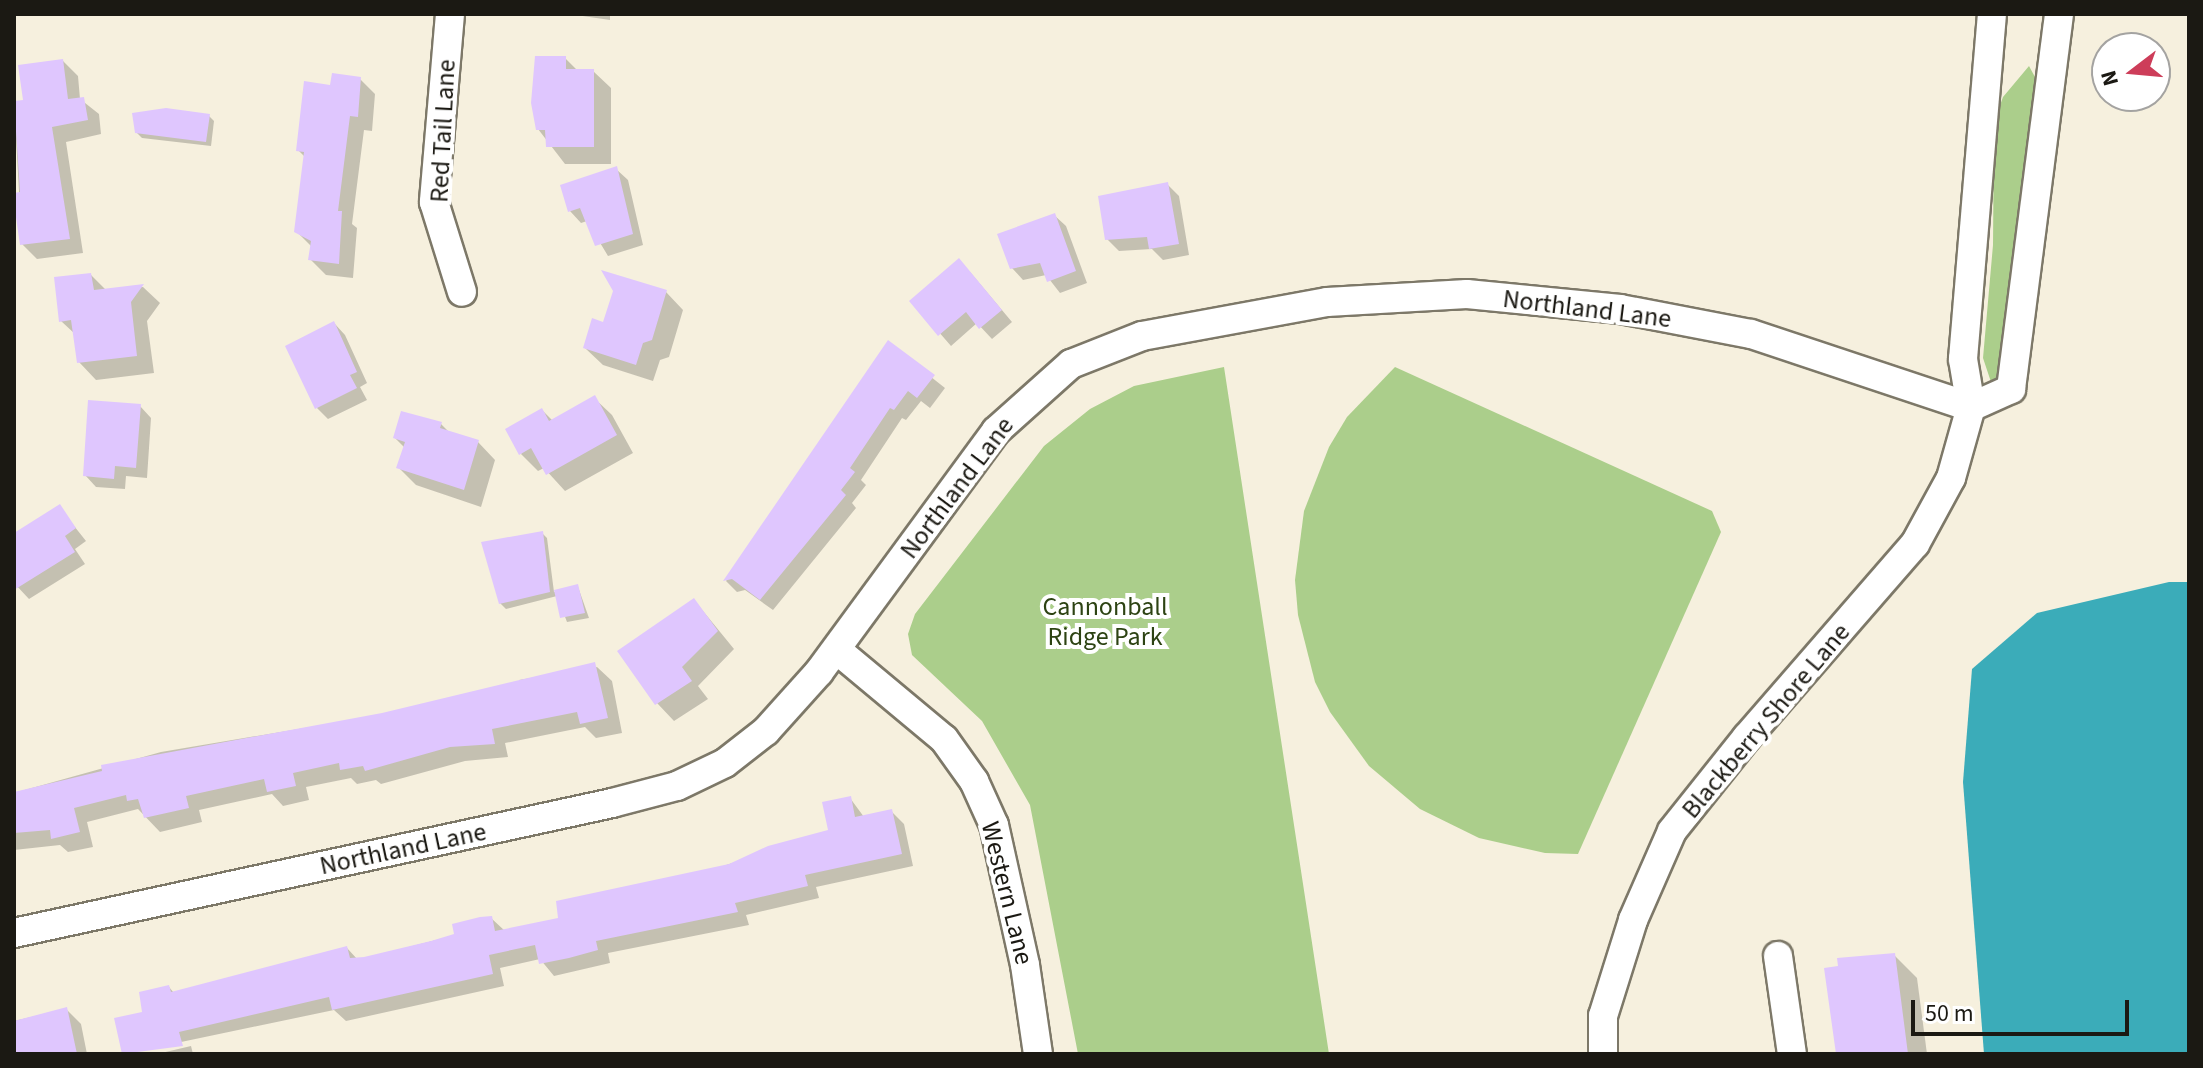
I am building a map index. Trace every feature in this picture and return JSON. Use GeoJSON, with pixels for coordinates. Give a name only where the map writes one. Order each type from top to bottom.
{"type":"FeatureCollection","features":[{"type":"Feature","properties":{"kind":"street","name":"Red Tail Lane"},"geometry":{"type":"LineString","coordinates":[[450,14],[434,202],[462,292]]}},
{"type":"Feature","properties":{"kind":"street","name":"Blackberry Shore Lane"},"geometry":{"type":"LineString","coordinates":[[1603,1054],[1603,1016],[1633,920],[1672,831],[1747,737],[1915,544],[1951,478],[1971,407],[1963,359],[1992,14]]}},
{"type":"Feature","properties":{"kind":"street"},"geometry":{"type":"LineString","coordinates":[[1971,407],[2011,389],[2059,14]]}},
{"type":"Feature","properties":{"kind":"street","name":"Northland Lane"},"geometry":{"type":"LineString","coordinates":[[14,933],[677,786],[725,763],[766,731],[837,650],[996,431],[1071,364],[1142,336],[1327,302],[1467,294],[1620,309],[1751,334],[1971,407]]}},
{"type":"Feature","properties":{"kind":"street","name":"Western Lane"},"geometry":{"type":"LineString","coordinates":[[837,650],[944,739],[974,781],[994,825],[1025,965],[1038,1054]]}},
{"type":"Feature","properties":{"kind":"street"},"geometry":{"type":"LineString","coordinates":[[1778,956],[1792,1054]]}},
{"type":"Feature","properties":{"kind":"green space"},"geometry":{"type":"Polygon","coordinates":[[[2029,66],[2035,77],[2017,276],[2000,376],[1991,382],[1983,358],[1993,245],[1994,122],[2003,97],[2029,66]]]}},
{"type":"Feature","properties":{"kind":"green space","name":"Cannonball Ridge Park"},"geometry":{"type":"Polygon","coordinates":[[[1224,367],[1329,1054],[1078,1054],[1030,805],[982,721],[912,655],[908,634],[915,614],[1044,446],[1090,409],[1134,386],[1224,367]]]}},
{"type":"Feature","properties":{"kind":"green space"},"geometry":{"type":"Polygon","coordinates":[[[1395,367],[1712,511],[1721,532],[1578,854],[1545,853],[1479,838],[1420,809],[1369,766],[1330,712],[1315,682],[1298,615],[1295,580],[1304,511],[1329,447],[1347,417],[1395,367]]]}},
{"type":"Feature","properties":{"kind":"water"},"geometry":{"type":"Polygon","coordinates":[[[2169,582],[2189,582],[2189,1054],[1984,1054],[1963,782],[1972,669],[2037,613],[2169,582]]]}},
{"type":"Feature","properties":{"kind":"building"},"geometry":{"type":"Polygon","coordinates":[[[535,56],[566,56],[566,69],[594,69],[594,147],[546,147],[545,130],[536,130],[531,103],[535,56]]]}},
{"type":"Feature","properties":{"kind":"building"},"geometry":{"type":"Polygon","coordinates":[[[63,59],[68,99],[84,97],[88,120],[52,127],[70,239],[20,245],[14,203],[14,193],[20,192],[14,101],[23,100],[18,65],[63,59]]]}},
{"type":"Feature","properties":{"kind":"building"},"geometry":{"type":"Polygon","coordinates":[[[332,73],[361,77],[358,117],[350,116],[338,211],[342,211],[339,264],[308,260],[311,241],[294,232],[304,152],[296,151],[304,81],[330,85],[332,73]]]}},
{"type":"Feature","properties":{"kind":"building"},"geometry":{"type":"Polygon","coordinates":[[[166,108],[210,114],[206,142],[135,133],[132,113],[166,108]]]}},
{"type":"Feature","properties":{"kind":"building"},"geometry":{"type":"Polygon","coordinates":[[[617,166],[633,234],[595,246],[580,208],[568,212],[560,185],[617,166]]]}},
{"type":"Feature","properties":{"kind":"building"},"geometry":{"type":"Polygon","coordinates":[[[1168,182],[1179,244],[1149,249],[1147,237],[1105,240],[1098,196],[1168,182]]]}},
{"type":"Feature","properties":{"kind":"building"},"geometry":{"type":"Polygon","coordinates":[[[1055,213],[1076,271],[1047,282],[1040,263],[1010,269],[997,234],[1055,213]]]}},
{"type":"Feature","properties":{"kind":"building"},"geometry":{"type":"Polygon","coordinates":[[[959,258],[1002,310],[979,329],[966,312],[938,336],[909,301],[959,258]]]}},
{"type":"Feature","properties":{"kind":"building"},"geometry":{"type":"Polygon","coordinates":[[[601,270],[667,290],[652,340],[643,343],[636,365],[583,348],[592,318],[603,322],[613,291],[601,270]]]}},
{"type":"Feature","properties":{"kind":"building"},"geometry":{"type":"Polygon","coordinates":[[[91,273],[94,290],[144,284],[131,302],[137,356],[77,363],[71,320],[59,322],[54,277],[91,273]]]}},
{"type":"Feature","properties":{"kind":"building"},"geometry":{"type":"Polygon","coordinates":[[[334,321],[357,372],[350,375],[357,388],[315,409],[285,346],[334,321]]]}},
{"type":"Feature","properties":{"kind":"building"},"geometry":{"type":"Polygon","coordinates":[[[888,340],[935,375],[917,398],[908,391],[894,410],[890,408],[850,468],[855,472],[841,490],[846,495],[760,600],[732,579],[723,581],[888,340]]]}},
{"type":"Feature","properties":{"kind":"building"},"geometry":{"type":"Polygon","coordinates":[[[595,395],[617,435],[546,475],[531,448],[519,455],[505,429],[542,408],[549,421],[595,395]]]}},
{"type":"Feature","properties":{"kind":"building"},"geometry":{"type":"Polygon","coordinates":[[[88,400],[141,404],[136,468],[115,466],[114,479],[83,476],[88,400]]]}},
{"type":"Feature","properties":{"kind":"building"},"geometry":{"type":"Polygon","coordinates":[[[401,411],[442,422],[440,428],[479,440],[464,490],[396,468],[405,442],[393,438],[401,411]]]}},
{"type":"Feature","properties":{"kind":"building"},"geometry":{"type":"Polygon","coordinates":[[[60,504],[76,528],[65,536],[75,552],[14,590],[14,533],[60,504]]]}},
{"type":"Feature","properties":{"kind":"building"},"geometry":{"type":"Polygon","coordinates":[[[543,531],[550,592],[499,604],[481,542],[543,531]]]}},
{"type":"Feature","properties":{"kind":"building"},"geometry":{"type":"Polygon","coordinates":[[[578,584],[585,613],[560,618],[554,590],[578,584]]]}},
{"type":"Feature","properties":{"kind":"building"},"geometry":{"type":"Polygon","coordinates":[[[694,598],[718,631],[682,667],[692,681],[655,705],[617,651],[694,598]]]}},
{"type":"Feature","properties":{"kind":"building"},"geometry":{"type":"Polygon","coordinates":[[[595,662],[608,718],[580,724],[577,712],[492,729],[495,744],[450,747],[365,771],[363,766],[340,770],[339,763],[293,773],[296,786],[267,792],[264,779],[186,796],[189,808],[144,818],[138,799],[127,801],[126,795],[74,808],[80,832],[51,839],[50,830],[14,833],[14,792],[102,771],[101,765],[382,713],[595,662]]]}},
{"type":"Feature","properties":{"kind":"building"},"geometry":{"type":"Polygon","coordinates":[[[851,796],[855,817],[892,809],[902,854],[805,875],[808,886],[735,903],[738,912],[596,941],[598,950],[569,958],[539,964],[535,945],[489,955],[493,974],[332,1010],[329,997],[179,1032],[183,1046],[122,1054],[114,1018],[142,1012],[139,992],[169,985],[171,992],[347,946],[350,958],[364,957],[454,934],[452,924],[480,917],[492,916],[495,931],[558,918],[556,901],[729,864],[768,846],[828,830],[822,802],[851,796]]]}},
{"type":"Feature","properties":{"kind":"building"},"geometry":{"type":"Polygon","coordinates":[[[1895,953],[1908,1054],[1836,1054],[1824,968],[1838,966],[1837,958],[1895,953]]]}},
{"type":"Feature","properties":{"kind":"building"},"geometry":{"type":"Polygon","coordinates":[[[67,1007],[77,1054],[14,1054],[14,1021],[67,1007]]]}}]}
